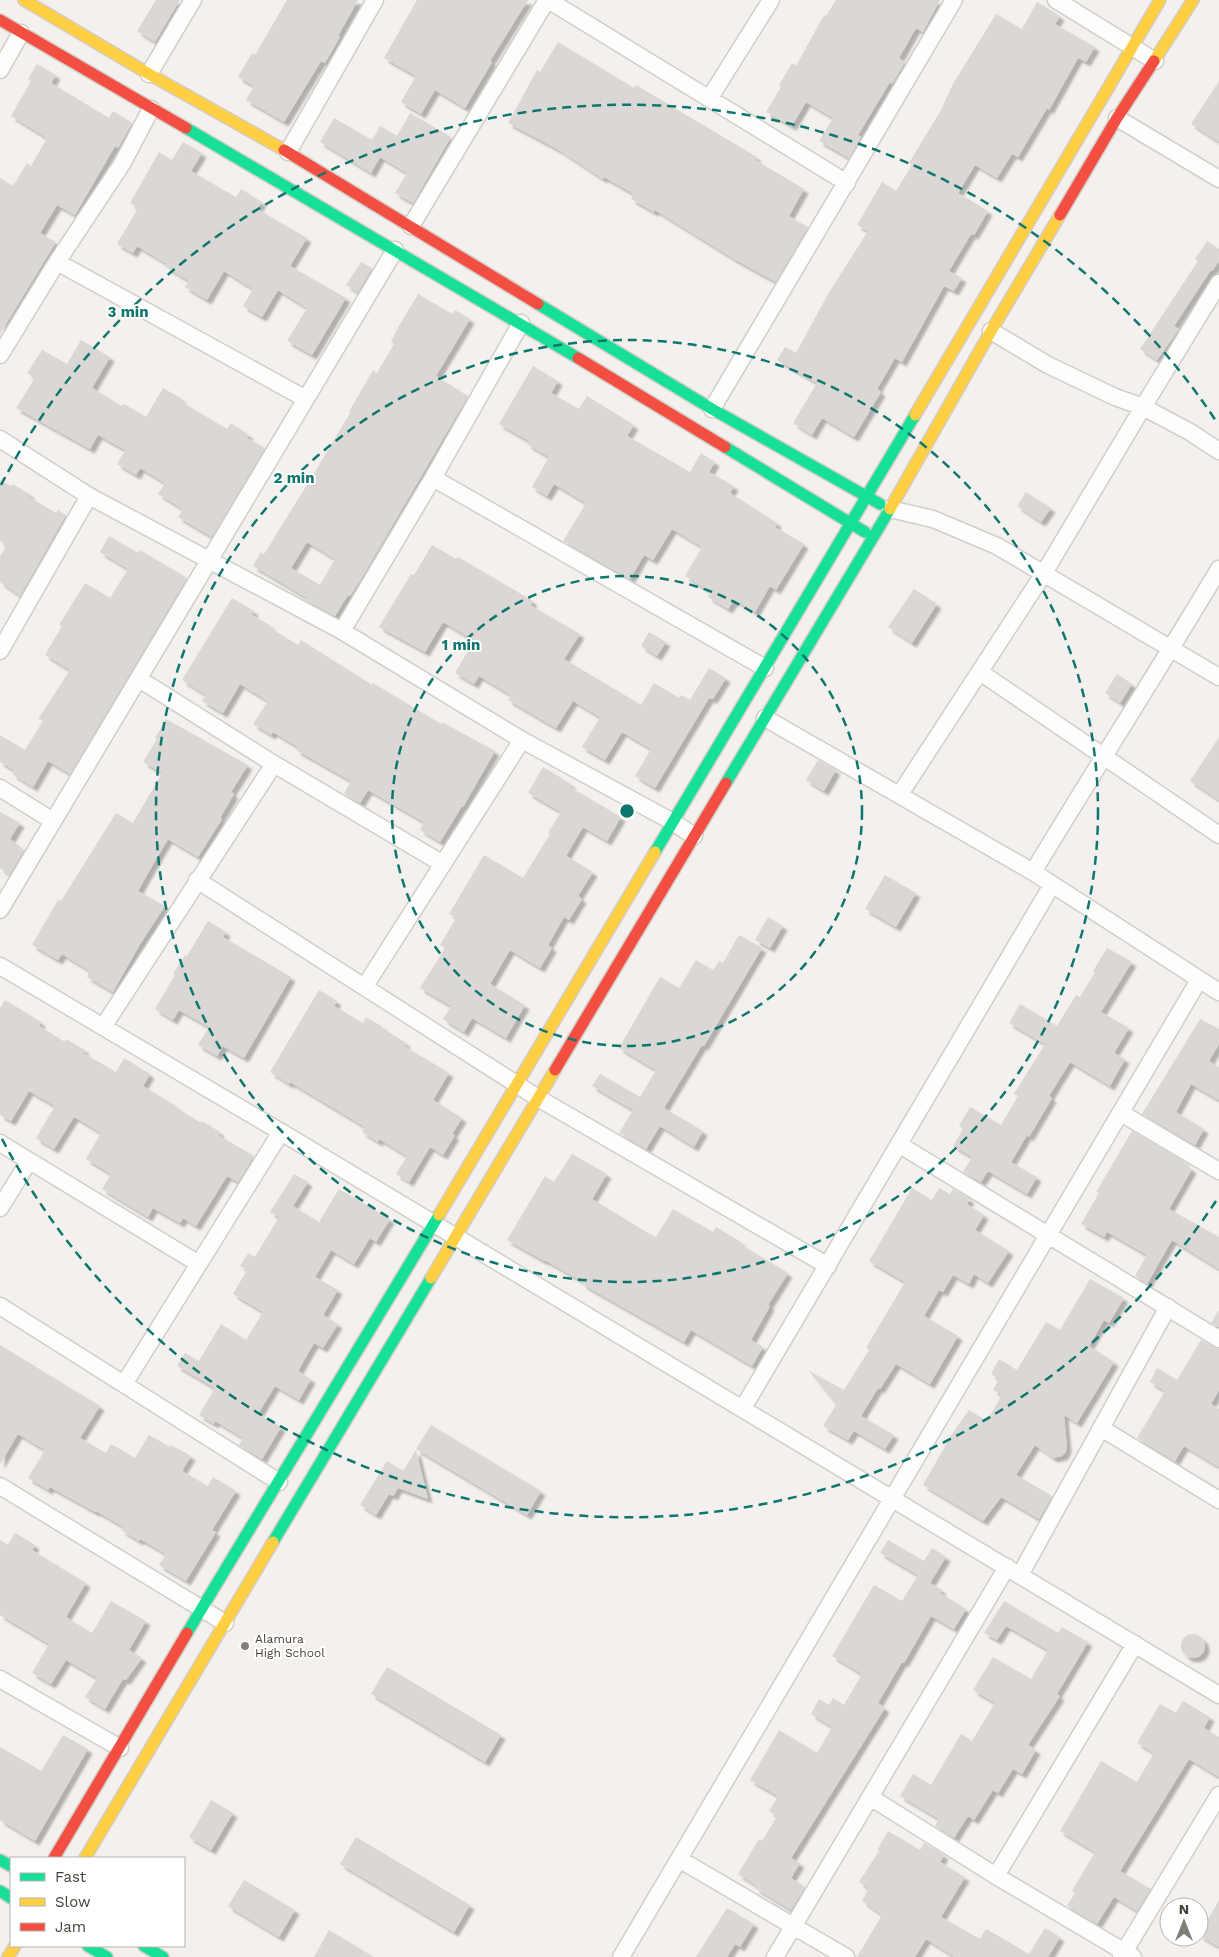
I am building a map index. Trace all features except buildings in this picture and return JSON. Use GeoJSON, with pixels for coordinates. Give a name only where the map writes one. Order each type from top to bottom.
{"type":"FeatureCollection","features":[{"type":"Feature","properties":{"kind":"street"},"geometry":{"type":"LineString","coordinates":[[24,0],[149,74],[288,152],[712,409],[867,497],[890,510],[933,519],[997,546],[1219,677]]}},
{"type":"Feature","properties":{"kind":"street"},"geometry":{"type":"LineString","coordinates":[[149,74],[193,0]]}},
{"type":"Feature","properties":{"kind":"street"},"geometry":{"type":"LineString","coordinates":[[288,152],[375,0]]}},
{"type":"Feature","properties":{"kind":"street"},"geometry":{"type":"LineString","coordinates":[[411,226],[547,0],[847,183]]}},
{"type":"Feature","properties":{"kind":"street"},"geometry":{"type":"LineString","coordinates":[[709,99],[771,0]]}},
{"type":"Feature","properties":{"kind":"street"},"geometry":{"type":"LineString","coordinates":[[712,409],[954,0]]}},
{"type":"Feature","properties":{"kind":"street"},"geometry":{"type":"LineString","coordinates":[[1056,0],[1155,61]]}},
{"type":"Feature","properties":{"kind":"street"},"geometry":{"type":"LineString","coordinates":[[55,1857],[201,1609],[279,1482],[851,524],[1160,0]]}},
{"type":"Feature","properties":{"kind":"street"},"geometry":{"type":"LineString","coordinates":[[86,1857],[890,510],[991,331],[1117,118],[1193,0]]}},
{"type":"Feature","properties":{"kind":"street"},"geometry":{"type":"LineString","coordinates":[[0,20],[521,323],[873,536]]}},
{"type":"Feature","properties":{"kind":"street"},"geometry":{"type":"LineString","coordinates":[[0,70],[21,33]]}},
{"type":"Feature","properties":{"kind":"street"},"geometry":{"type":"LineString","coordinates":[[0,355],[57,262],[122,164],[151,109]]}},
{"type":"Feature","properties":{"kind":"street"},"geometry":{"type":"LineString","coordinates":[[1117,118],[1219,179]]}},
{"type":"Feature","properties":{"kind":"street"},"geometry":{"type":"LineString","coordinates":[[0,910],[395,250]]}},
{"type":"Feature","properties":{"kind":"street"},"geometry":{"type":"LineString","coordinates":[[57,262],[306,400]]}},
{"type":"Feature","properties":{"kind":"street"},"geometry":{"type":"LineString","coordinates":[[900,794],[1044,573],[1219,283]]}},
{"type":"Feature","properties":{"kind":"street"},"geometry":{"type":"LineString","coordinates":[[342,632],[433,478],[521,323]]}},
{"type":"Feature","properties":{"kind":"street"},"geometry":{"type":"LineString","coordinates":[[991,331],[1048,365],[1143,407],[1190,432],[1219,451]]}},
{"type":"Feature","properties":{"kind":"street"},"geometry":{"type":"LineString","coordinates":[[0,439],[89,496],[342,632],[522,740],[673,822],[694,836]]}},
{"type":"Feature","properties":{"kind":"street"},"geometry":{"type":"LineString","coordinates":[[433,478],[765,668]]}},
{"type":"Feature","properties":{"kind":"street"},"geometry":{"type":"LineString","coordinates":[[0,651],[6,626],[89,496]]}},
{"type":"Feature","properties":{"kind":"street"},"geometry":{"type":"LineString","coordinates":[[1033,872],[1172,649],[1219,569]]}},
{"type":"Feature","properties":{"kind":"street"},"geometry":{"type":"LineString","coordinates":[[980,672],[1219,835]]}},
{"type":"Feature","properties":{"kind":"street"},"geometry":{"type":"LineString","coordinates":[[139,679],[274,764],[442,864]]}},
{"type":"Feature","properties":{"kind":"street"},"geometry":{"type":"LineString","coordinates":[[765,718],[1033,872],[1219,992]]}},
{"type":"Feature","properties":{"kind":"street"},"geometry":{"type":"LineString","coordinates":[[365,986],[522,740]]}},
{"type":"Feature","properties":{"kind":"street"},"geometry":{"type":"LineString","coordinates":[[103,1027],[274,764]]}},
{"type":"Feature","properties":{"kind":"street"},"geometry":{"type":"LineString","coordinates":[[0,788],[53,821]]}},
{"type":"Feature","properties":{"kind":"street"},"geometry":{"type":"LineString","coordinates":[[197,880],[538,1098],[828,1266]]}},
{"type":"Feature","properties":{"kind":"street"},"geometry":{"type":"LineString","coordinates":[[743,1408],[1052,885]]}},
{"type":"Feature","properties":{"kind":"street"},"geometry":{"type":"LineString","coordinates":[[0,966],[743,1408],[892,1500],[1219,1695]]}},
{"type":"Feature","properties":{"kind":"street"},"geometry":{"type":"LineString","coordinates":[[621,1957],[1199,980]]}},
{"type":"Feature","properties":{"kind":"street"},"geometry":{"type":"LineString","coordinates":[[1121,1113],[1219,1171]]}},
{"type":"Feature","properties":{"kind":"street"},"geometry":{"type":"LineString","coordinates":[[124,1384],[281,1132]]}},
{"type":"Feature","properties":{"kind":"street"},"geometry":{"type":"LineString","coordinates":[[0,1143],[199,1264]]}},
{"type":"Feature","properties":{"kind":"street"},"geometry":{"type":"LineString","coordinates":[[900,1145],[1219,1339]]}},
{"type":"Feature","properties":{"kind":"street"},"geometry":{"type":"LineString","coordinates":[[0,1208],[29,1160]]}},
{"type":"Feature","properties":{"kind":"street"},"geometry":{"type":"LineString","coordinates":[[0,1306],[279,1482]]}},
{"type":"Feature","properties":{"kind":"street"},"geometry":{"type":"LineString","coordinates":[[776,1957],[870,1797],[1101,1428],[1168,1307]]}},
{"type":"Feature","properties":{"kind":"street"},"geometry":{"type":"LineString","coordinates":[[1101,1428],[1219,1500]]}},
{"type":"Feature","properties":{"kind":"street"},"geometry":{"type":"LineString","coordinates":[[0,1486],[225,1623]]}},
{"type":"Feature","properties":{"kind":"street"},"geometry":{"type":"LineString","coordinates":[[996,1876],[1135,1644]]}},
{"type":"Feature","properties":{"kind":"street"},"geometry":{"type":"LineString","coordinates":[[0,1679],[120,1748]]}},
{"type":"Feature","properties":{"kind":"street"},"geometry":{"type":"LineString","coordinates":[[870,1797],[1126,1955],[1219,1795]]}},
{"type":"Feature","properties":{"kind":"street"},"geometry":{"type":"LineString","coordinates":[[679,1859],[846,1957]]}},
{"type":"Feature","properties":{"kind":"street"},"geometry":{"type":"LineString","coordinates":[[90,1947],[107,1957]]}},
{"type":"Feature","properties":{"kind":"street"},"geometry":{"type":"LineString","coordinates":[[146,1947],[163,1957]]}},
{"type":"Feature","properties":{"kind":"traffic: fast"},"geometry":{"type":"LineString","coordinates":[[186,128],[578,358]]}},
{"type":"Feature","properties":{"kind":"traffic: fast"},"geometry":{"type":"LineString","coordinates":[[538,304],[712,409],[880,504]]}},
{"type":"Feature","properties":{"kind":"traffic: fast"},"geometry":{"type":"LineString","coordinates":[[655,852],[915,415]]}},
{"type":"Feature","properties":{"kind":"traffic: fast"},"geometry":{"type":"LineString","coordinates":[[725,447],[865,532]]}},
{"type":"Feature","properties":{"kind":"traffic: fast"},"geometry":{"type":"LineString","coordinates":[[726,783],[890,509]]}},
{"type":"Feature","properties":{"kind":"traffic: fast"},"geometry":{"type":"LineString","coordinates":[[187,1633],[439,1215]]}},
{"type":"Feature","properties":{"kind":"traffic: fast"},"geometry":{"type":"LineString","coordinates":[[273,1542],[431,1278]]}},
{"type":"Feature","properties":{"kind":"traffic: fast"},"geometry":{"type":"LineString","coordinates":[[0,1860],[10,1865]]}},
{"type":"Feature","properties":{"kind":"traffic: fast"},"geometry":{"type":"LineString","coordinates":[[0,1891],[10,1897]]}},
{"type":"Feature","properties":{"kind":"traffic: fast"},"geometry":{"type":"LineString","coordinates":[[90,1947],[107,1957]]}},
{"type":"Feature","properties":{"kind":"traffic: fast"},"geometry":{"type":"LineString","coordinates":[[146,1947],[163,1957]]}},
{"type":"Feature","properties":{"kind":"traffic: slow"},"geometry":{"type":"LineString","coordinates":[[24,0],[149,74],[284,150]]}},
{"type":"Feature","properties":{"kind":"traffic: slow"},"geometry":{"type":"LineString","coordinates":[[915,415],[1160,0]]}},
{"type":"Feature","properties":{"kind":"traffic: slow"},"geometry":{"type":"LineString","coordinates":[[1154,61],[1193,0]]}},
{"type":"Feature","properties":{"kind":"traffic: slow"},"geometry":{"type":"LineString","coordinates":[[890,509],[991,331],[1060,215]]}},
{"type":"Feature","properties":{"kind":"traffic: slow"},"geometry":{"type":"LineString","coordinates":[[439,1215],[655,852]]}},
{"type":"Feature","properties":{"kind":"traffic: slow"},"geometry":{"type":"LineString","coordinates":[[431,1278],[555,1070]]}},
{"type":"Feature","properties":{"kind":"traffic: slow"},"geometry":{"type":"LineString","coordinates":[[86,1857],[273,1542]]}},
{"type":"Feature","properties":{"kind":"traffic: slow"},"geometry":{"type":"LineString","coordinates":[[8,1957],[14,1947]]}},
{"type":"Feature","properties":{"kind":"traffic: jam"},"geometry":{"type":"LineString","coordinates":[[0,20],[186,128]]}},
{"type":"Feature","properties":{"kind":"traffic: jam"},"geometry":{"type":"LineString","coordinates":[[1060,215],[1117,118],[1154,61]]}},
{"type":"Feature","properties":{"kind":"traffic: jam"},"geometry":{"type":"LineString","coordinates":[[284,150],[538,304]]}},
{"type":"Feature","properties":{"kind":"traffic: jam"},"geometry":{"type":"LineString","coordinates":[[578,358],[725,447]]}},
{"type":"Feature","properties":{"kind":"traffic: jam"},"geometry":{"type":"LineString","coordinates":[[555,1070],[726,783]]}},
{"type":"Feature","properties":{"kind":"traffic: jam"},"geometry":{"type":"LineString","coordinates":[[55,1857],[187,1633]]}},
{"type":"Feature","properties":{"kind":"place","name":"Alamura High School"},"geometry":{"type":"Point","coordinates":[245,1646]}}]}
